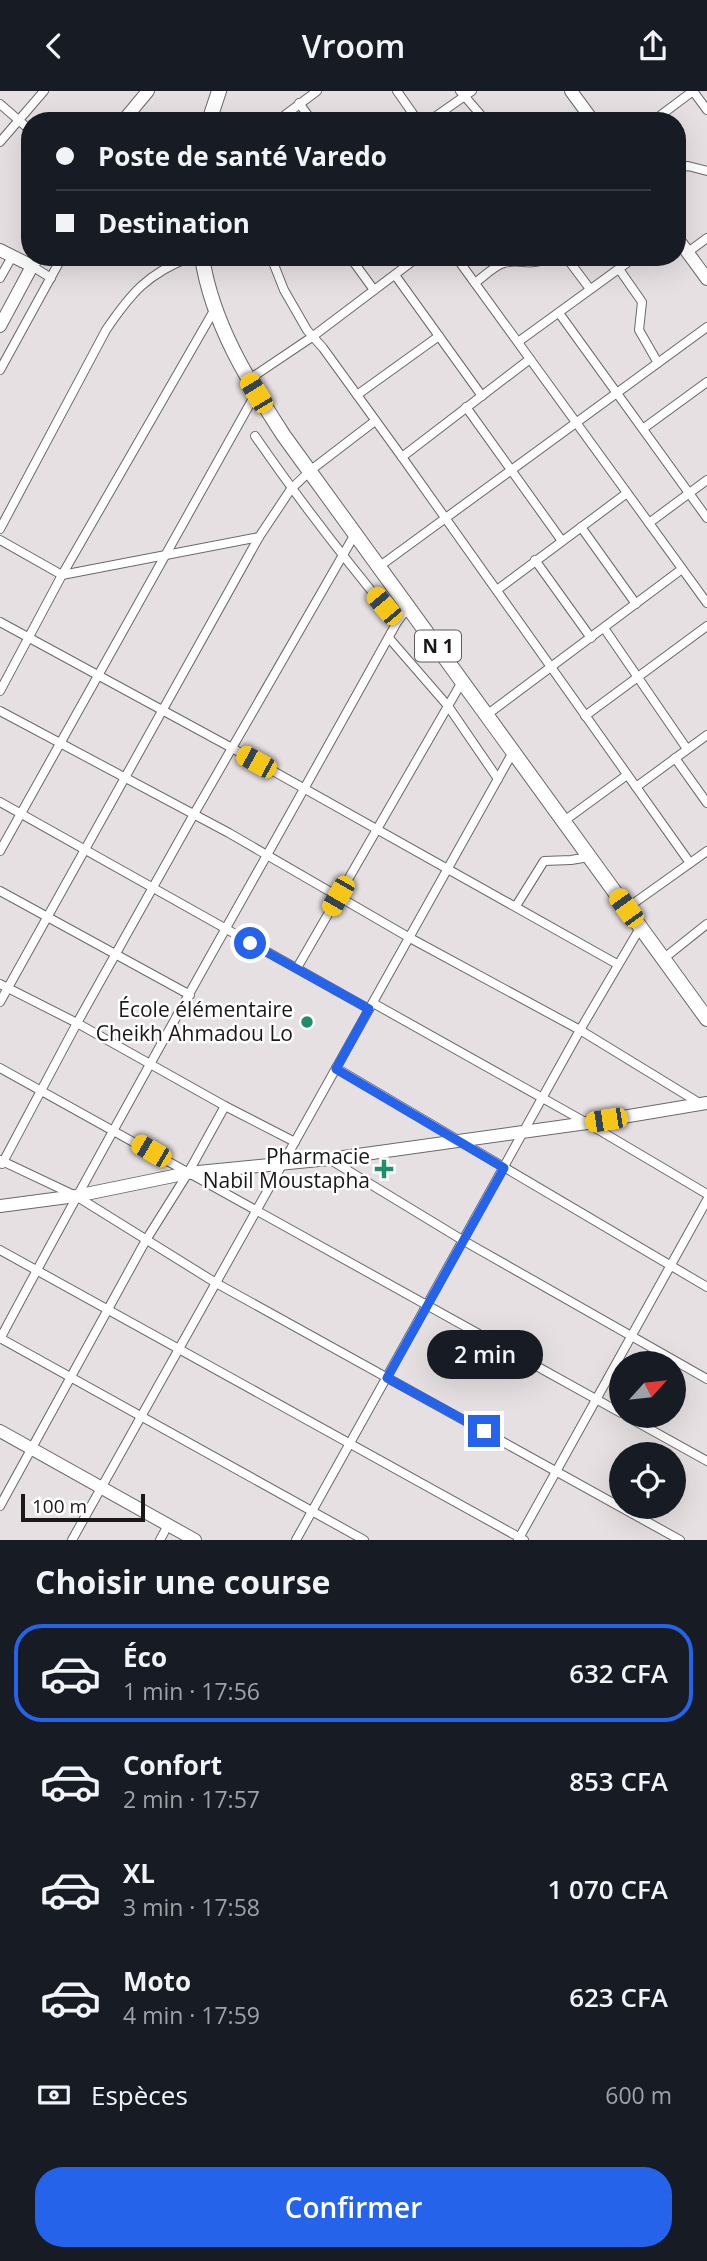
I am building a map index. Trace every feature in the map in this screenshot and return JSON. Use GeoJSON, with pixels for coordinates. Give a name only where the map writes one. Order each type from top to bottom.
{"type":"FeatureCollection","features":[{"type":"Feature","properties":{"kind":"highway"},"geometry":{"type":"LineString","coordinates":[[212,112],[219,91]]}},
{"type":"Feature","properties":{"kind":"highway","name":"N 1"},"geometry":{"type":"LineString","coordinates":[[205,266],[224,331],[248,380],[284,436],[707,1019]]}},
{"type":"Feature","properties":{"kind":"main road"},"geometry":{"type":"LineString","coordinates":[[130,112],[148,91]]}},
{"type":"Feature","properties":{"kind":"main road"},"geometry":{"type":"LineString","coordinates":[[571,91],[586,112]]}},
{"type":"Feature","properties":{"kind":"main road"},"geometry":{"type":"LineString","coordinates":[[686,249],[707,279]]}},
{"type":"Feature","properties":{"kind":"main road"},"geometry":{"type":"LineString","coordinates":[[0,326],[33,266]]}},
{"type":"Feature","properties":{"kind":"main road"},"geometry":{"type":"LineString","coordinates":[[0,1206],[76,1196],[188,1173],[329,1159],[587,1123],[704,1103]]}},
{"type":"Feature","properties":{"kind":"main road"},"geometry":{"type":"LineString","coordinates":[[0,1431],[195,1540]]}},
{"type":"Feature","properties":{"kind":"street"},"geometry":{"type":"LineString","coordinates":[[26,112],[44,91]]}},
{"type":"Feature","properties":{"kind":"street"},"geometry":{"type":"LineString","coordinates":[[288,112],[317,91]]}},
{"type":"Feature","properties":{"kind":"street"},"geometry":{"type":"LineString","coordinates":[[397,91],[409,112]]}},
{"type":"Feature","properties":{"kind":"street"},"geometry":{"type":"LineString","coordinates":[[440,112],[462,94],[472,91]]}},
{"type":"Feature","properties":{"kind":"street"},"geometry":{"type":"LineString","coordinates":[[665,112],[693,91],[707,110]]}},
{"type":"Feature","properties":{"kind":"street"},"geometry":{"type":"LineString","coordinates":[[462,94],[478,112]]}},
{"type":"Feature","properties":{"kind":"street"},"geometry":{"type":"LineString","coordinates":[[299,103],[306,112]]}},
{"type":"Feature","properties":{"kind":"street"},"geometry":{"type":"LineString","coordinates":[[0,104],[21,123]]}},
{"type":"Feature","properties":{"kind":"street"},"geometry":{"type":"LineString","coordinates":[[0,142],[21,118]]}},
{"type":"Feature","properties":{"kind":"street"},"geometry":{"type":"LineString","coordinates":[[686,166],[707,171]]}},
{"type":"Feature","properties":{"kind":"street"},"geometry":{"type":"LineString","coordinates":[[688,252],[707,238]]}},
{"type":"Feature","properties":{"kind":"street"},"geometry":{"type":"LineString","coordinates":[[0,278],[6,253]]}},
{"type":"Feature","properties":{"kind":"street"},"geometry":{"type":"LineString","coordinates":[[39,266],[51,278]]}},
{"type":"Feature","properties":{"kind":"street"},"geometry":{"type":"LineString","coordinates":[[0,370],[57,266]]}},
{"type":"Feature","properties":{"kind":"street"},"geometry":{"type":"LineString","coordinates":[[0,529],[106,330],[127,300],[153,275],[172,266]]}},
{"type":"Feature","properties":{"kind":"street"},"geometry":{"type":"LineString","coordinates":[[275,266],[284,290],[312,337],[323,348],[446,518],[690,863]]}},
{"type":"Feature","properties":{"kind":"street"},"geometry":{"type":"LineString","coordinates":[[356,266],[373,290]]}},
{"type":"Feature","properties":{"kind":"street"},"geometry":{"type":"LineString","coordinates":[[248,380],[312,337],[406,266]]}},
{"type":"Feature","properties":{"kind":"street"},"geometry":{"type":"LineString","coordinates":[[463,266],[682,569],[705,596]]}},
{"type":"Feature","properties":{"kind":"street"},"geometry":{"type":"LineString","coordinates":[[475,283],[499,266]]}},
{"type":"Feature","properties":{"kind":"street"},"geometry":{"type":"LineString","coordinates":[[573,266],[590,289]]}},
{"type":"Feature","properties":{"kind":"street"},"geometry":{"type":"LineString","coordinates":[[518,342],[623,266]]}},
{"type":"Feature","properties":{"kind":"street"},"geometry":{"type":"LineString","coordinates":[[619,269],[642,302],[639,330],[658,363]]}},
{"type":"Feature","properties":{"kind":"street"},"geometry":{"type":"LineString","coordinates":[[395,275],[482,396]]}},
{"type":"Feature","properties":{"kind":"street"},"geometry":{"type":"LineString","coordinates":[[0,691],[62,575],[216,307]]}},
{"type":"Feature","properties":{"kind":"street"},"geometry":{"type":"LineString","coordinates":[[559,313],[707,518]]}},
{"type":"Feature","properties":{"kind":"street"},"geometry":{"type":"LineString","coordinates":[[380,566],[707,327]]}},
{"type":"Feature","properties":{"kind":"street"},"geometry":{"type":"LineString","coordinates":[[357,395],[439,336]]}},
{"type":"Feature","properties":{"kind":"street"},"geometry":{"type":"LineString","coordinates":[[402,457],[530,359]]}},
{"type":"Feature","properties":{"kind":"street"},"geometry":{"type":"LineString","coordinates":[[644,428],[706,384]]}},
{"type":"Feature","properties":{"kind":"street"},"geometry":{"type":"LineString","coordinates":[[0,851],[256,393]]}},
{"type":"Feature","properties":{"kind":"street"},"geometry":{"type":"LineString","coordinates":[[467,408],[562,541]]}},
{"type":"Feature","properties":{"kind":"street"},"geometry":{"type":"LineString","coordinates":[[0,1002],[4,986],[49,918],[259,537],[291,489],[311,470],[375,421]]}},
{"type":"Feature","properties":{"kind":"street"},"geometry":{"type":"LineString","coordinates":[[255,436],[291,489],[397,622]]}},
{"type":"Feature","properties":{"kind":"street"},"geometry":{"type":"LineString","coordinates":[[649,523],[707,480]]}},
{"type":"Feature","properties":{"kind":"street"},"geometry":{"type":"LineString","coordinates":[[497,590],[628,493]]}},
{"type":"Feature","properties":{"kind":"street"},"geometry":{"type":"LineString","coordinates":[[581,527],[636,604]]}},
{"type":"Feature","properties":{"kind":"street"},"geometry":{"type":"LineString","coordinates":[[355,534],[194,814],[1,1163],[76,1196],[216,1283],[680,1540]]}},
{"type":"Feature","properties":{"kind":"street"},"geometry":{"type":"LineString","coordinates":[[0,540],[62,575],[259,537]]}},
{"type":"Feature","properties":{"kind":"street"},"geometry":{"type":"LineString","coordinates":[[535,560],[591,638]]}},
{"type":"Feature","properties":{"kind":"street"},"geometry":{"type":"LineString","coordinates":[[488,714],[682,569]]}},
{"type":"Feature","properties":{"kind":"street"},"geometry":{"type":"LineString","coordinates":[[364,1540],[0,1338],[76,1196],[397,622],[409,606]]}},
{"type":"Feature","properties":{"kind":"street"},"geometry":{"type":"LineString","coordinates":[[0,622],[232,748],[617,964]]}},
{"type":"Feature","properties":{"kind":"street"},"geometry":{"type":"LineString","coordinates":[[585,716],[707,627]]}},
{"type":"Feature","properties":{"kind":"street"},"geometry":{"type":"LineString","coordinates":[[604,628],[687,749]]}},
{"type":"Feature","properties":{"kind":"street"},"geometry":{"type":"LineString","coordinates":[[389,638],[447,706],[498,779]]}},
{"type":"Feature","properties":{"kind":"street"},"geometry":{"type":"LineString","coordinates":[[297,968],[463,680]]}},
{"type":"Feature","properties":{"kind":"street"},"geometry":{"type":"LineString","coordinates":[[0,711],[194,814],[410,938],[580,1030],[704,1103]]}},
{"type":"Feature","properties":{"kind":"street"},"geometry":{"type":"LineString","coordinates":[[636,787],[707,735]]}},
{"type":"Feature","properties":{"kind":"street"},"geometry":{"type":"LineString","coordinates":[[72,1540],[514,751]]}},
{"type":"Feature","properties":{"kind":"street"},"geometry":{"type":"LineString","coordinates":[[675,758],[707,803]]}},
{"type":"Feature","properties":{"kind":"street"},"geometry":{"type":"LineString","coordinates":[[564,821],[627,775]]}},
{"type":"Feature","properties":{"kind":"street"},"geometry":{"type":"LineString","coordinates":[[0,802],[227,930],[542,1098],[707,1194]]}},
{"type":"Feature","properties":{"kind":"street"},"geometry":{"type":"LineString","coordinates":[[626,908],[707,851]]}},
{"type":"Feature","properties":{"kind":"street"},"geometry":{"type":"LineString","coordinates":[[516,907],[544,861],[589,857]]}},
{"type":"Feature","properties":{"kind":"street"},"geometry":{"type":"LineString","coordinates":[[0,891],[190,995]]}},
{"type":"Feature","properties":{"kind":"street"},"geometry":{"type":"LineString","coordinates":[[663,959],[707,924]]}},
{"type":"Feature","properties":{"kind":"street"},"geometry":{"type":"LineString","coordinates":[[296,1540],[640,927]]}},
{"type":"Feature","properties":{"kind":"street"},"geometry":{"type":"LineString","coordinates":[[4,986],[295,1142]]}},
{"type":"Feature","properties":{"kind":"street"},"geometry":{"type":"LineString","coordinates":[[0,1068],[609,1406]]}},
{"type":"Feature","properties":{"kind":"street"},"geometry":{"type":"LineString","coordinates":[[336,1069],[707,1287]]}},
{"type":"Feature","properties":{"kind":"street"},"geometry":{"type":"LineString","coordinates":[[0,1506],[146,1240],[188,1173],[225,1106]]}},
{"type":"Feature","properties":{"kind":"street"},"geometry":{"type":"LineString","coordinates":[[329,1159],[464,1241],[707,1379]]}},
{"type":"Feature","properties":{"kind":"street"},"geometry":{"type":"LineString","coordinates":[[0,1250],[521,1539],[707,1200]]}},
{"type":"Feature","properties":{"kind":"street"},"geometry":{"type":"LineString","coordinates":[[647,1428],[707,1461]]}},
{"type":"Feature","properties":{"kind":"street"},"geometry":{"type":"LineString","coordinates":[[160,1540],[168,1525]]}},
{"type":"Feature","properties":{"kind":"place","name":"École élémentaire Cheikh Ahmadou Lo"},"geometry":{"type":"Point","coordinates":[307,1022]}},
{"type":"Feature","properties":{"kind":"place","name":"Pharmacie Nabil Moustapha"},"geometry":{"type":"Point","coordinates":[384,1169]}},
{"type":"Feature","properties":{"kind":"route"},"geometry":{"type":"LineString","coordinates":[[250,943],[369,1009],[336,1069],[504,1168],[387,1378],[484,1431]]}}]}
